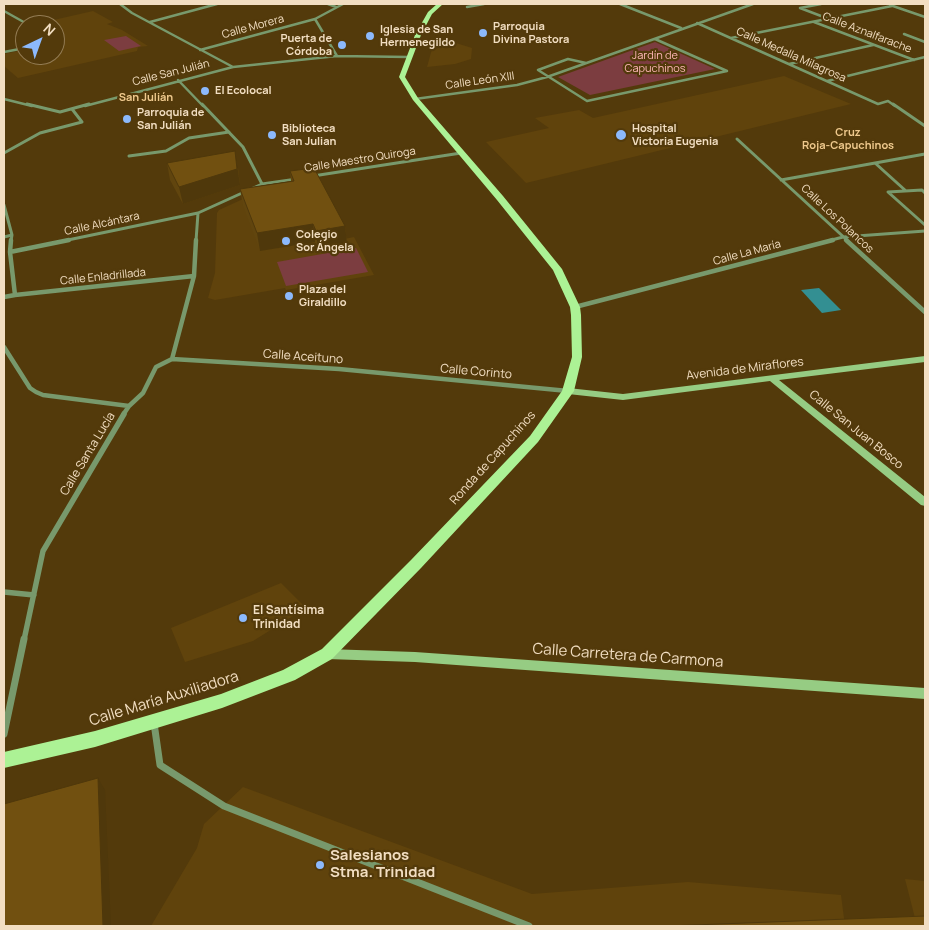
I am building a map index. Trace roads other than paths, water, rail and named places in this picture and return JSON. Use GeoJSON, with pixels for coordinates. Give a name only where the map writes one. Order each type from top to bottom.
{"type":"FeatureCollection","features":[{"type":"Feature","properties":{"kind":"main road"},"geometry":{"type":"LineString","coordinates":[[409,57],[430,13],[440,4]]}},
{"type":"Feature","properties":{"kind":"main road","name":"Ronda de Capuchinos"},"geometry":{"type":"LineString","coordinates":[[327,654],[528,446],[568,391],[577,357],[575,307],[556,269],[500,198],[415,99],[402,78],[409,57]]}},
{"type":"Feature","properties":{"kind":"main road","name":"Calle María Auxiliadora"},"geometry":{"type":"LineString","coordinates":[[4,760],[154,722],[254,690],[289,675],[327,654]]}},
{"type":"Feature","properties":{"kind":"street"},"geometry":{"type":"LineString","coordinates":[[120,4],[233,67]]}},
{"type":"Feature","properties":{"kind":"street"},"geometry":{"type":"LineString","coordinates":[[150,22],[217,4]]}},
{"type":"Feature","properties":{"kind":"street"},"geometry":{"type":"LineString","coordinates":[[328,4],[336,7]]}},
{"type":"Feature","properties":{"kind":"street","name":"Calle Morera"},"geometry":{"type":"LineString","coordinates":[[200,50],[315,19],[343,4]]}},
{"type":"Feature","properties":{"kind":"street"},"geometry":{"type":"LineString","coordinates":[[467,7],[484,4]]}},
{"type":"Feature","properties":{"kind":"street"},"geometry":{"type":"LineString","coordinates":[[620,4],[682,28]]}},
{"type":"Feature","properties":{"kind":"street","name":"Calle León XIII"},"geometry":{"type":"LineString","coordinates":[[415,99],[517,85],[547,77],[753,4]]}},
{"type":"Feature","properties":{"kind":"street"},"geometry":{"type":"LineString","coordinates":[[821,4],[800,8],[829,18]]}},
{"type":"Feature","properties":{"kind":"street"},"geometry":{"type":"LineString","coordinates":[[886,4],[925,17]]}},
{"type":"Feature","properties":{"kind":"street"},"geometry":{"type":"LineString","coordinates":[[731,38],[892,6]]}},
{"type":"Feature","properties":{"kind":"street"},"geometry":{"type":"LineString","coordinates":[[4,11],[15,17]]}},
{"type":"Feature","properties":{"kind":"street"},"geometry":{"type":"LineString","coordinates":[[315,19],[337,56]]}},
{"type":"Feature","properties":{"kind":"street","name":"Calle Aznalfarache"},"geometry":{"type":"LineString","coordinates":[[813,22],[914,60]]}},
{"type":"Feature","properties":{"kind":"street","name":"Calle Medalla Milagrosa"},"geometry":{"type":"LineString","coordinates":[[697,23],[878,104],[888,101],[925,126]]}},
{"type":"Feature","properties":{"kind":"street"},"geometry":{"type":"LineString","coordinates":[[904,34],[925,42]]}},
{"type":"Feature","properties":{"kind":"street"},"geometry":{"type":"LineString","coordinates":[[547,77],[587,100],[726,71],[655,39]]}},
{"type":"Feature","properties":{"kind":"street"},"geometry":{"type":"LineString","coordinates":[[788,64],[874,44]]}},
{"type":"Feature","properties":{"kind":"street","name":"Calle San Julián"},"geometry":{"type":"LineString","coordinates":[[4,99],[56,110],[72,109],[233,67],[337,56],[409,57]]}},
{"type":"Feature","properties":{"kind":"street"},"geometry":{"type":"LineString","coordinates":[[827,81],[925,57]]}},
{"type":"Feature","properties":{"kind":"street","name":"Calle León XIII"},"geometry":{"type":"LineString","coordinates":[[547,77],[538,70],[568,59],[586,63]]}},
{"type":"Feature","properties":{"kind":"street"},"geometry":{"type":"LineString","coordinates":[[178,80],[243,147],[262,184]]}},
{"type":"Feature","properties":{"kind":"street"},"geometry":{"type":"LineString","coordinates":[[4,153],[40,133],[82,122],[72,109]]}},
{"type":"Feature","properties":{"kind":"street"},"geometry":{"type":"LineString","coordinates":[[129,156],[166,151],[189,138],[229,132]]}},
{"type":"Feature","properties":{"kind":"street","name":"Calle Los Polancos"},"geometry":{"type":"LineString","coordinates":[[737,139],[925,312]]}},
{"type":"Feature","properties":{"kind":"street","name":"Calle Maestro Quiroga"},"geometry":{"type":"LineString","coordinates":[[309,177],[460,153]]}},
{"type":"Feature","properties":{"kind":"street"},"geometry":{"type":"LineString","coordinates":[[781,180],[925,154]]}},
{"type":"Feature","properties":{"kind":"street"},"geometry":{"type":"LineString","coordinates":[[875,163],[906,191]]}},
{"type":"Feature","properties":{"kind":"street","name":"Calle Maestro Quiroga"},"geometry":{"type":"LineString","coordinates":[[198,212],[262,184],[300,178]]}},
{"type":"Feature","properties":{"kind":"street"},"geometry":{"type":"LineString","coordinates":[[925,192],[922,190],[888,192],[925,225]]}},
{"type":"Feature","properties":{"kind":"street"},"geometry":{"type":"LineString","coordinates":[[4,205],[12,235],[10,252],[15,295]]}},
{"type":"Feature","properties":{"kind":"street"},"geometry":{"type":"LineString","coordinates":[[129,406],[143,393],[156,367],[172,359],[194,276],[198,212]]}},
{"type":"Feature","properties":{"kind":"street","name":"Calle Alcántara"},"geometry":{"type":"LineString","coordinates":[[10,252],[198,212]]}},
{"type":"Feature","properties":{"kind":"street","name":"Calle La María"},"geometry":{"type":"LineString","coordinates":[[575,307],[843,237],[925,230]]}},
{"type":"Feature","properties":{"kind":"street"},"geometry":{"type":"LineString","coordinates":[[4,237],[12,235]]}},
{"type":"Feature","properties":{"kind":"street","name":"Calle Enladrillada"},"geometry":{"type":"LineString","coordinates":[[4,297],[194,276]]}},
{"type":"Feature","properties":{"kind":"street","name":"Calle Santa Lucía"},"geometry":{"type":"LineString","coordinates":[[4,347],[30,388],[36,392],[43,395],[129,406],[43,551],[4,734]]}},
{"type":"Feature","properties":{"kind":"street","name":"Avenida de Miraflores"},"geometry":{"type":"LineString","coordinates":[[568,391],[623,397],[925,358]]}},
{"type":"Feature","properties":{"kind":"street","name":"Calle Aceituno"},"geometry":{"type":"LineString","coordinates":[[172,359],[339,369],[433,378]]}},
{"type":"Feature","properties":{"kind":"street","name":"Calle Corinto"},"geometry":{"type":"LineString","coordinates":[[433,378],[568,391]]}},
{"type":"Feature","properties":{"kind":"street","name":"Calle San Juan Bosco"},"geometry":{"type":"LineString","coordinates":[[771,378],[925,502]]}},
{"type":"Feature","properties":{"kind":"street"},"geometry":{"type":"LineString","coordinates":[[4,592],[34,595]]}},
{"type":"Feature","properties":{"kind":"street","name":"Calle Carretera de Carmona"},"geometry":{"type":"LineString","coordinates":[[327,654],[415,657],[925,694]]}},
{"type":"Feature","properties":{"kind":"street"},"geometry":{"type":"LineString","coordinates":[[154,722],[160,765],[224,806],[529,926]]}},
{"type":"Feature","properties":{"kind":"water"},"geometry":{"type":"Polygon","coordinates":[[[819,288],[841,310],[822,313],[801,290],[819,288]]]}},
{"type":"Feature","properties":{"kind":"place","name":"Parroquia Divina Pastora"},"geometry":{"type":"Point","coordinates":[483,33]}},
{"type":"Feature","properties":{"kind":"place","name":"Iglesia de San Hermenegildo"},"geometry":{"type":"Point","coordinates":[370,36]}},
{"type":"Feature","properties":{"kind":"place","name":"Puerta de Córdoba"},"geometry":{"type":"Point","coordinates":[342,45]}},
{"type":"Feature","properties":{"kind":"place","name":"El Ecolocal"},"geometry":{"type":"Point","coordinates":[205,91]}},
{"type":"Feature","properties":{"kind":"place","name":"Parroquia de San Julián"},"geometry":{"type":"Point","coordinates":[127,119]}},
{"type":"Feature","properties":{"kind":"place","name":"Biblioteca San Julian"},"geometry":{"type":"Point","coordinates":[272,135]}},
{"type":"Feature","properties":{"kind":"place","name":"Hospital Victoria Eugenia"},"geometry":{"type":"Point","coordinates":[621,135]}},
{"type":"Feature","properties":{"kind":"place","name":"Colegio Sor Ángela"},"geometry":{"type":"Point","coordinates":[286,241]}},
{"type":"Feature","properties":{"kind":"place","name":"Plaza del Giraldillo"},"geometry":{"type":"Point","coordinates":[289,296]}},
{"type":"Feature","properties":{"kind":"place","name":"EI Santísima Trinidad"},"geometry":{"type":"Point","coordinates":[243,618]}},
{"type":"Feature","properties":{"kind":"place","name":"Salesianos Stma. Trinidad"},"geometry":{"type":"Point","coordinates":[320,865]}},
{"type":"Feature","properties":{"kind":"district","name":"San Julián"},"geometry":{"type":"Point","coordinates":[146,98]}},
{"type":"Feature","properties":{"kind":"district","name":"Cruz Roja-Capuchinos"},"geometry":{"type":"Point","coordinates":[848,139]}},
{"type":"Feature","properties":{"kind":"park label","name":"Jardín de Capuchinos"},"geometry":{"type":"Point","coordinates":[655,62]}}]}
